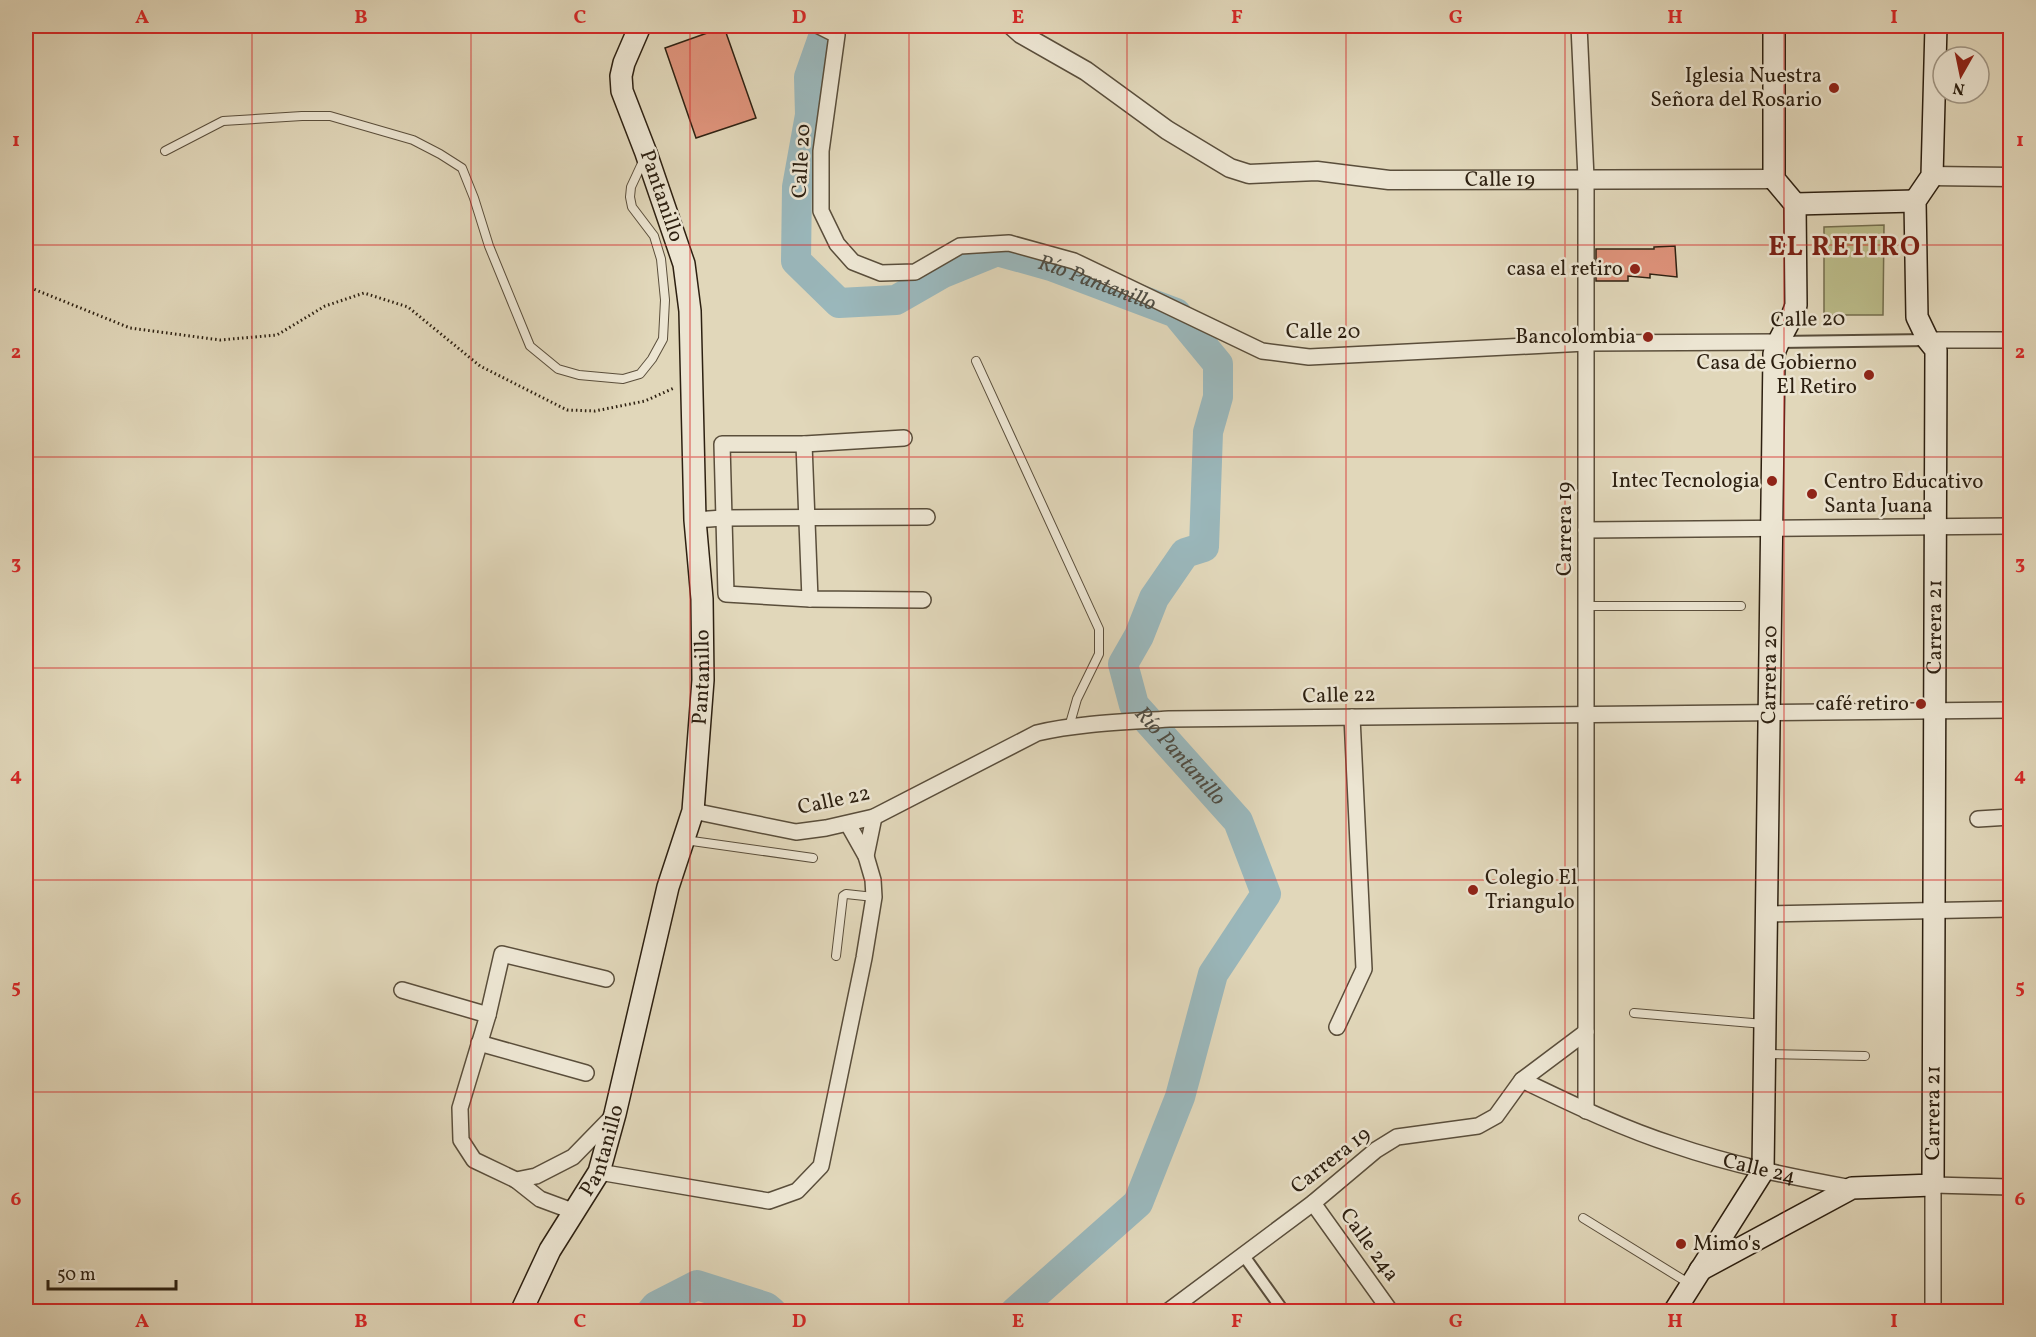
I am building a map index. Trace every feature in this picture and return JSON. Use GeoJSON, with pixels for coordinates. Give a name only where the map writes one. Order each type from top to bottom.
{"type":"FeatureCollection","features":[{"type":"Feature","properties":{"kind":"main road","name":"Pantanillo"},"geometry":{"type":"LineString","coordinates":[[521,1311],[550,1250],[599,1172],[615,1114],[668,887],[693,811],[703,680],[702,599],[695,520],[690,311],[684,264],[622,91],[621,76],[624,63],[640,26]]}},
{"type":"Feature","properties":{"kind":"main road"},"geometry":{"type":"LineString","coordinates":[[1774,26],[1774,179],[1795,204],[1915,201],[1932,176],[1936,26]]}},
{"type":"Feature","properties":{"kind":"main road","name":"Carrera 21"},"geometry":{"type":"LineString","coordinates":[[1915,201],[1917,317],[1928,340],[1936,350],[1933,1185]]}},
{"type":"Feature","properties":{"kind":"main road","name":"Carrera 20"},"geometry":{"type":"LineString","coordinates":[[1763,1171],[1774,354],[1777,342],[1796,305],[1795,204]]}},
{"type":"Feature","properties":{"kind":"main road"},"geometry":{"type":"LineString","coordinates":[[1674,1311],[1763,1171]]}},
{"type":"Feature","properties":{"kind":"main road","name":"Calle 24"},"geometry":{"type":"LineString","coordinates":[[1852,1188],[1933,1185]]}},
{"type":"Feature","properties":{"kind":"main road"},"geometry":{"type":"LineString","coordinates":[[1696,1277],[1852,1188]]}},
{"type":"Feature","properties":{"kind":"street","name":"Calle 20"},"geometry":{"type":"LineString","coordinates":[[819,26],[837,35],[821,151],[821,211],[837,244],[853,262],[881,273],[915,272],[960,246],[1009,243],[1074,261],[1262,351],[1309,357],[1586,344],[2010,340]]}},
{"type":"Feature","properties":{"kind":"street","name":"Calle 19"},"geometry":{"type":"LineString","coordinates":[[1012,26],[1021,34],[1086,71],[1167,130],[1230,168],[1249,174],[1317,171],[1389,180],[1774,179]]}},
{"type":"Feature","properties":{"kind":"street","name":"Carrera 19"},"geometry":{"type":"LineString","coordinates":[[1579,26],[1586,178],[1586,1111]]}},
{"type":"Feature","properties":{"kind":"street"},"geometry":{"type":"LineString","coordinates":[[1932,176],[2010,177]]}},
{"type":"Feature","properties":{"kind":"street"},"geometry":{"type":"LineString","coordinates":[[904,438],[804,444],[722,444],[726,594],[923,600]]}},
{"type":"Feature","properties":{"kind":"street"},"geometry":{"type":"LineString","coordinates":[[804,444],[810,598]]}},
{"type":"Feature","properties":{"kind":"street"},"geometry":{"type":"LineString","coordinates":[[695,520],[927,517]]}},
{"type":"Feature","properties":{"kind":"street"},"geometry":{"type":"LineString","coordinates":[[1586,530],[2010,526]]}},
{"type":"Feature","properties":{"kind":"street","name":"Calle 22"},"geometry":{"type":"LineString","coordinates":[[693,811],[796,832],[848,824],[874,817],[1037,733],[1069,727],[1169,719],[2010,710]]}},
{"type":"Feature","properties":{"kind":"street"},"geometry":{"type":"LineString","coordinates":[[1336,1027],[1364,969],[1352,717]]}},
{"type":"Feature","properties":{"kind":"street"},"geometry":{"type":"LineString","coordinates":[[866,856],[874,817]]}},
{"type":"Feature","properties":{"kind":"street"},"geometry":{"type":"LineString","coordinates":[[1978,819],[2010,817]]}},
{"type":"Feature","properties":{"kind":"street"},"geometry":{"type":"LineString","coordinates":[[599,1172],[769,1201],[797,1191],[821,1166],[864,958],[874,897],[873,880],[866,856],[848,824]]}},
{"type":"Feature","properties":{"kind":"street"},"geometry":{"type":"LineString","coordinates":[[1766,914],[2010,909]]}},
{"type":"Feature","properties":{"kind":"street"},"geometry":{"type":"LineString","coordinates":[[575,1212],[540,1199],[516,1180],[474,1160],[461,1140],[460,1108],[488,1015],[502,954],[606,979]]}},
{"type":"Feature","properties":{"kind":"street"},"geometry":{"type":"LineString","coordinates":[[402,990],[488,1015]]}},
{"type":"Feature","properties":{"kind":"street","name":"Carrera 19"},"geometry":{"type":"LineString","coordinates":[[1167,1311],[1244,1256],[1313,1203],[1376,1150],[1397,1137],[1478,1126],[1496,1116],[1522,1080],[1586,1032]]}},
{"type":"Feature","properties":{"kind":"street"},"geometry":{"type":"LineString","coordinates":[[479,1043],[586,1073]]}},
{"type":"Feature","properties":{"kind":"street","name":"Calle 24"},"geometry":{"type":"LineString","coordinates":[[1522,1080],[1586,1111],[1673,1145],[1763,1171],[1852,1188]]}},
{"type":"Feature","properties":{"kind":"street"},"geometry":{"type":"LineString","coordinates":[[516,1180],[536,1176],[573,1157],[615,1114]]}},
{"type":"Feature","properties":{"kind":"street","name":"Calle 24"},"geometry":{"type":"LineString","coordinates":[[1933,1185],[2010,1187]]}},
{"type":"Feature","properties":{"kind":"street","name":"Carrera 21"},"geometry":{"type":"LineString","coordinates":[[1933,1185],[1933,1311]]}},
{"type":"Feature","properties":{"kind":"street","name":"Calle 24a"},"geometry":{"type":"LineString","coordinates":[[1313,1203],[1392,1311]]}},
{"type":"Feature","properties":{"kind":"street"},"geometry":{"type":"LineString","coordinates":[[1244,1256],[1284,1311]]}},
{"type":"Feature","properties":{"kind":"lane"},"geometry":{"type":"LineString","coordinates":[[165,151],[223,121],[302,116],[330,116],[413,140],[462,168],[489,246],[530,346],[558,369],[579,375],[623,379],[640,374],[663,339],[666,300],[661,259],[654,236],[632,207],[630,197],[631,187],[646,153]]}},
{"type":"Feature","properties":{"kind":"lane"},"geometry":{"type":"LineString","coordinates":[[976,361],[1099,629],[1099,654],[1077,699],[1069,727]]}},
{"type":"Feature","properties":{"kind":"lane"},"geometry":{"type":"LineString","coordinates":[[1586,606],[1741,606]]}},
{"type":"Feature","properties":{"kind":"lane"},"geometry":{"type":"LineString","coordinates":[[683,839],[813,858]]}},
{"type":"Feature","properties":{"kind":"lane"},"geometry":{"type":"LineString","coordinates":[[836,956],[843,896],[846,894],[874,897]]}},
{"type":"Feature","properties":{"kind":"lane"},"geometry":{"type":"LineString","coordinates":[[1634,1013],[1764,1024]]}},
{"type":"Feature","properties":{"kind":"lane"},"geometry":{"type":"LineString","coordinates":[[1764,1054],[1865,1056]]}},
{"type":"Feature","properties":{"kind":"lane"},"geometry":{"type":"LineString","coordinates":[[1583,1218],[1696,1277]]}},
{"type":"Feature","properties":{"kind":"path"},"geometry":{"type":"LineString","coordinates":[[26,286],[130,328],[220,340],[277,335],[325,306],[364,292],[408,307],[480,366],[567,410],[595,411],[645,401],[691,380]]}},
{"type":"Feature","properties":{"kind":"green space"},"geometry":{"type":"Polygon","coordinates":[[[1884,225],[1883,315],[1824,315],[1824,227],[1884,225]]]}},
{"type":"Feature","properties":{"kind":"building"},"geometry":{"type":"Polygon","coordinates":[[[724,27],[756,118],[696,138],[665,48],[724,27]]]}},
{"type":"Feature","properties":{"kind":"building","name":"casa el retiro"},"geometry":{"type":"Polygon","coordinates":[[[1675,246],[1677,277],[1650,274],[1650,278],[1628,276],[1628,281],[1596,281],[1596,249],[1654,249],[1654,247],[1675,246]]]}},
{"type":"Feature","properties":{"kind":"waterway","name":"Río Pantanillo"},"geometry":{"type":"LineString","coordinates":[[827,26],[809,77],[810,115],[797,187],[796,261],[839,303],[896,300],[943,273],[997,251],[1051,266],[1176,313],[1218,364],[1218,397],[1208,432],[1204,547],[1185,553],[1154,598],[1139,636],[1123,664],[1134,705],[1238,821],[1266,894],[1213,974],[1180,1097],[1138,1203],[1015,1312]]}},
{"type":"Feature","properties":{"kind":"waterway","name":"Río Pantanillo"},"geometry":{"type":"LineString","coordinates":[[651,1312],[656,1306],[697,1285],[766,1307],[772,1312]]}},
{"type":"Feature","properties":{"kind":"place","name":"Iglesia Nuestra Señora del Rosario"},"geometry":{"type":"Point","coordinates":[1834,88]}},
{"type":"Feature","properties":{"kind":"place","name":"casa el retiro"},"geometry":{"type":"Point","coordinates":[1635,269]}},
{"type":"Feature","properties":{"kind":"place","name":"Bancolombia"},"geometry":{"type":"Point","coordinates":[1648,337]}},
{"type":"Feature","properties":{"kind":"place","name":"Casa de Gobierno El Retiro"},"geometry":{"type":"Point","coordinates":[1869,375]}},
{"type":"Feature","properties":{"kind":"place","name":"Intec Tecnologia"},"geometry":{"type":"Point","coordinates":[1772,481]}},
{"type":"Feature","properties":{"kind":"place","name":"Centro Educativo Santa Juana"},"geometry":{"type":"Point","coordinates":[1812,494]}},
{"type":"Feature","properties":{"kind":"place","name":"café retiro"},"geometry":{"type":"Point","coordinates":[1921,704]}},
{"type":"Feature","properties":{"kind":"place","name":"Colegio El Triangulo"},"geometry":{"type":"Point","coordinates":[1473,890]}},
{"type":"Feature","properties":{"kind":"place","name":"Mimo's"},"geometry":{"type":"Point","coordinates":[1681,1244]}},
{"type":"Feature","properties":{"kind":"district","name":"EL RETIRO"},"geometry":{"type":"Point","coordinates":[1845,248]}}]}
